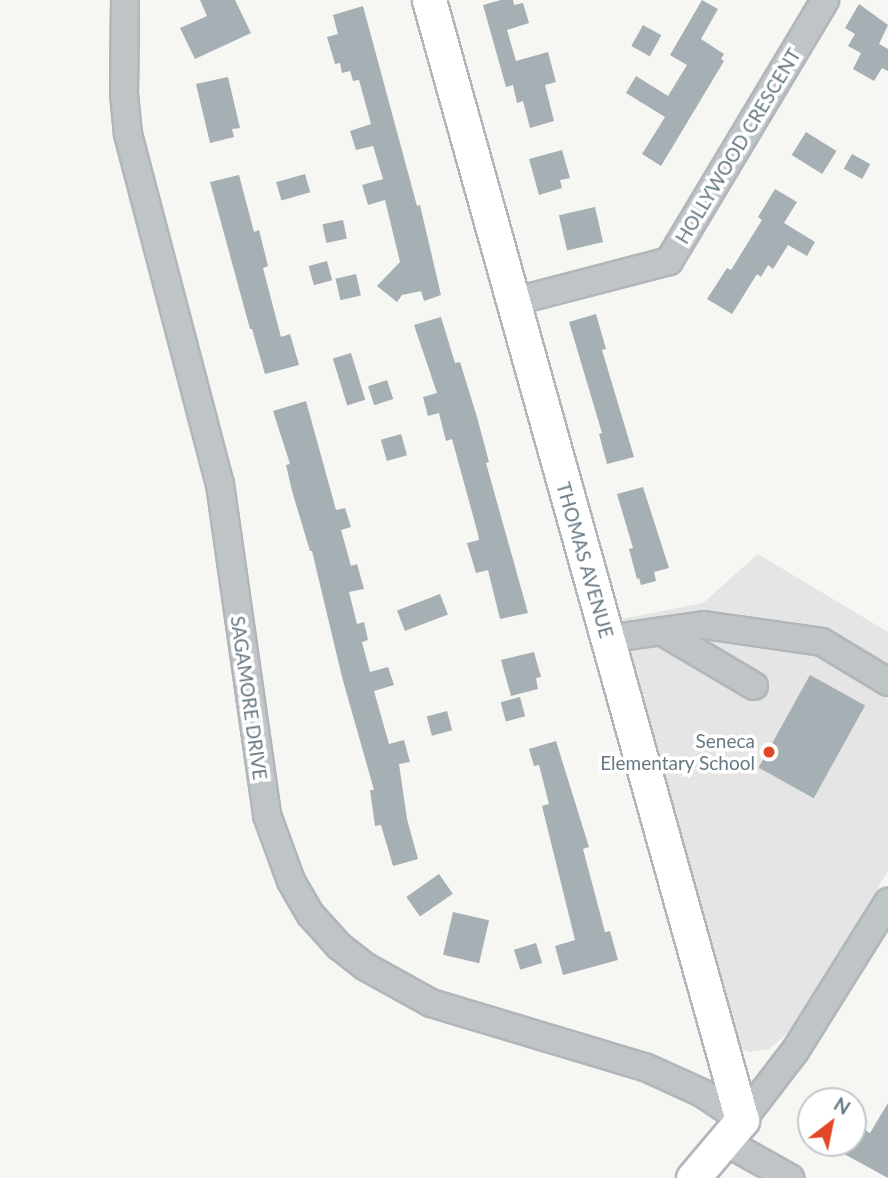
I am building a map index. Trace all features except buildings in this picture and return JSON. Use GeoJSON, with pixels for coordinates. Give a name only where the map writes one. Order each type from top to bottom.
{"type":"FeatureCollection","features":[{"type":"Feature","properties":{"kind":"main road","name":"THOMAS AVENUE"},"geometry":{"type":"LineString","coordinates":[[429,0],[607,639],[733,1131]]}},
{"type":"Feature","properties":{"kind":"main road"},"geometry":{"type":"LineString","coordinates":[[693,1178],[733,1131]]}},
{"type":"Feature","properties":{"kind":"street","name":"SAGAMORE DRIVE"},"geometry":{"type":"LineString","coordinates":[[125,0],[124,94],[128,134],[220,484],[261,783],[277,849],[291,881],[311,915],[339,946],[400,988],[461,1014],[645,1067],[702,1093],[733,1131],[790,1178]]}},
{"type":"Feature","properties":{"kind":"street","name":"HOLLYWOOD CRESCENT"},"geometry":{"type":"LineString","coordinates":[[512,302],[669,261],[825,0]]}},
{"type":"Feature","properties":{"kind":"street"},"geometry":{"type":"LineString","coordinates":[[607,639],[704,625],[821,642],[888,682]]}},
{"type":"Feature","properties":{"kind":"street"},"geometry":{"type":"LineString","coordinates":[[661,631],[754,686]]}},
{"type":"Feature","properties":{"kind":"street"},"geometry":{"type":"LineString","coordinates":[[733,1131],[795,1051],[888,902]]}},
{"type":"Feature","properties":{"kind":"shaded area","name":"Seneca Elementary School"},"geometry":{"type":"Polygon","coordinates":[[[758,554],[888,632],[888,871],[793,1028],[769,1049],[749,1052],[737,1047],[617,620],[703,603],[758,554]]]}},
{"type":"Feature","properties":{"kind":"place","name":"Seneca Elementary School"},"geometry":{"type":"Point","coordinates":[769,752]}}]}
